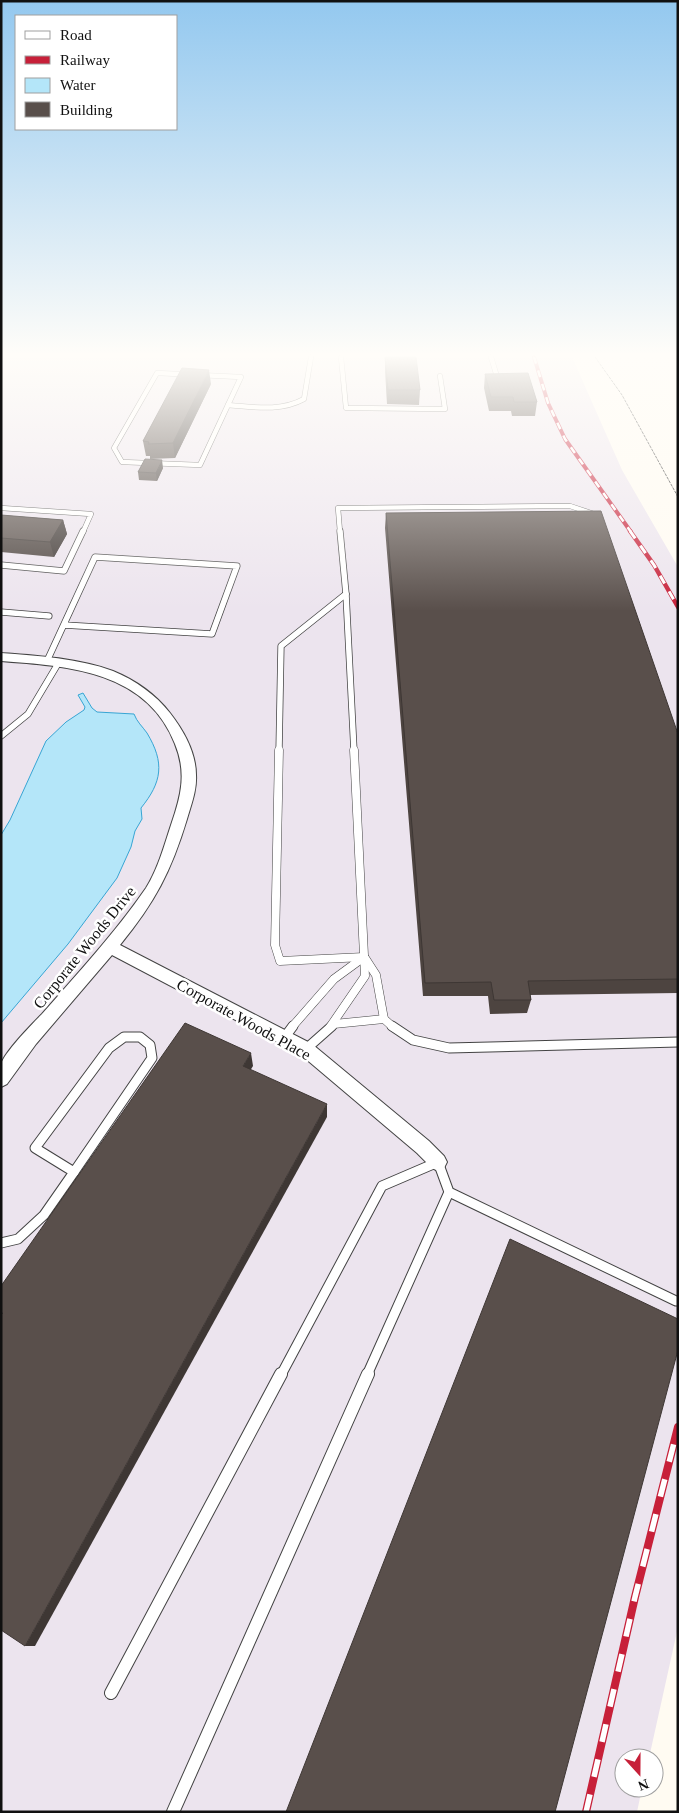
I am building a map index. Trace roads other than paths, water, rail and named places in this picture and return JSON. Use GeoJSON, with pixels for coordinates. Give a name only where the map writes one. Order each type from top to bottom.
{"type":"FeatureCollection","features":[{"type":"Feature","properties":{"kind":"street","name":"Corporate Woods Drive"},"geometry":{"type":"LineString","coordinates":[[1,656],[85,667],[111,675],[141,692],[167,716],[181,740],[189,768],[186,801],[167,861],[152,891],[110,947],[16,1055],[1,1079]]}},
{"type":"Feature","properties":{"kind":"street","name":"Corporate Woods Place"},"geometry":{"type":"LineString","coordinates":[[110,947],[306,1049],[423,1147],[438,1162]]}},
{"type":"Feature","properties":{"kind":"lane"},"geometry":{"type":"LineString","coordinates":[[118,442],[114,448],[122,462],[200,465],[211,442]]}},
{"type":"Feature","properties":{"kind":"lane"},"geometry":{"type":"LineString","coordinates":[[306,1049],[334,1024],[365,976],[346,594],[338,508],[570,506],[597,515]]}},
{"type":"Feature","properties":{"kind":"lane"},"geometry":{"type":"LineString","coordinates":[[1,508],[91,514],[64,571],[1,566]]}},
{"type":"Feature","properties":{"kind":"lane"},"geometry":{"type":"LineString","coordinates":[[1,736],[28,714],[53,662],[64,625],[95,557],[236,566],[212,634],[64,625]]}},
{"type":"Feature","properties":{"kind":"lane"},"geometry":{"type":"LineString","coordinates":[[346,594],[281,646],[275,945],[280,961],[364,957]]}},
{"type":"Feature","properties":{"kind":"lane"},"geometry":{"type":"LineString","coordinates":[[1,612],[49,616]]}},
{"type":"Feature","properties":{"kind":"lane"},"geometry":{"type":"LineString","coordinates":[[364,957],[376,975],[384,1019],[400,1035],[424,1045],[449,1048],[678,1042]]}},
{"type":"Feature","properties":{"kind":"lane"},"geometry":{"type":"LineString","coordinates":[[284,1038],[334,979],[364,957]]}},
{"type":"Feature","properties":{"kind":"lane"},"geometry":{"type":"LineString","coordinates":[[334,1024],[384,1019]]}},
{"type":"Feature","properties":{"kind":"lane"},"geometry":{"type":"LineString","coordinates":[[1,1242],[18,1239],[44,1216],[152,1058],[150,1044],[140,1036],[124,1037],[109,1048],[34,1148],[74,1172]]}},
{"type":"Feature","properties":{"kind":"lane"},"geometry":{"type":"LineString","coordinates":[[111,1694],[382,1186],[438,1162],[449,1192],[173,1812]]}},
{"type":"Feature","properties":{"kind":"lane"},"geometry":{"type":"LineString","coordinates":[[449,1192],[676,1301]]}},
{"type":"Feature","properties":{"kind":"water"},"geometry":{"type":"Polygon","coordinates":[[[83,693],[92,708],[97,712],[134,714],[147,733],[157,754],[159,772],[157,781],[141,808],[142,819],[135,831],[131,847],[117,878],[68,944],[1,1023],[1,835],[10,820],[46,741],[66,722],[84,710],[85,707],[78,695],[83,693]]]}},
{"type":"Feature","properties":{"kind":"railway"},"geometry":{"type":"LineString","coordinates":[[567,442],[631,532]]}},
{"type":"Feature","properties":{"kind":"railway"},"geometry":{"type":"LineString","coordinates":[[630,531],[654,565],[678,607]]}},
{"type":"Feature","properties":{"kind":"railway"},"geometry":{"type":"LineString","coordinates":[[586,1812],[635,1597],[678,1427]]}}]}
